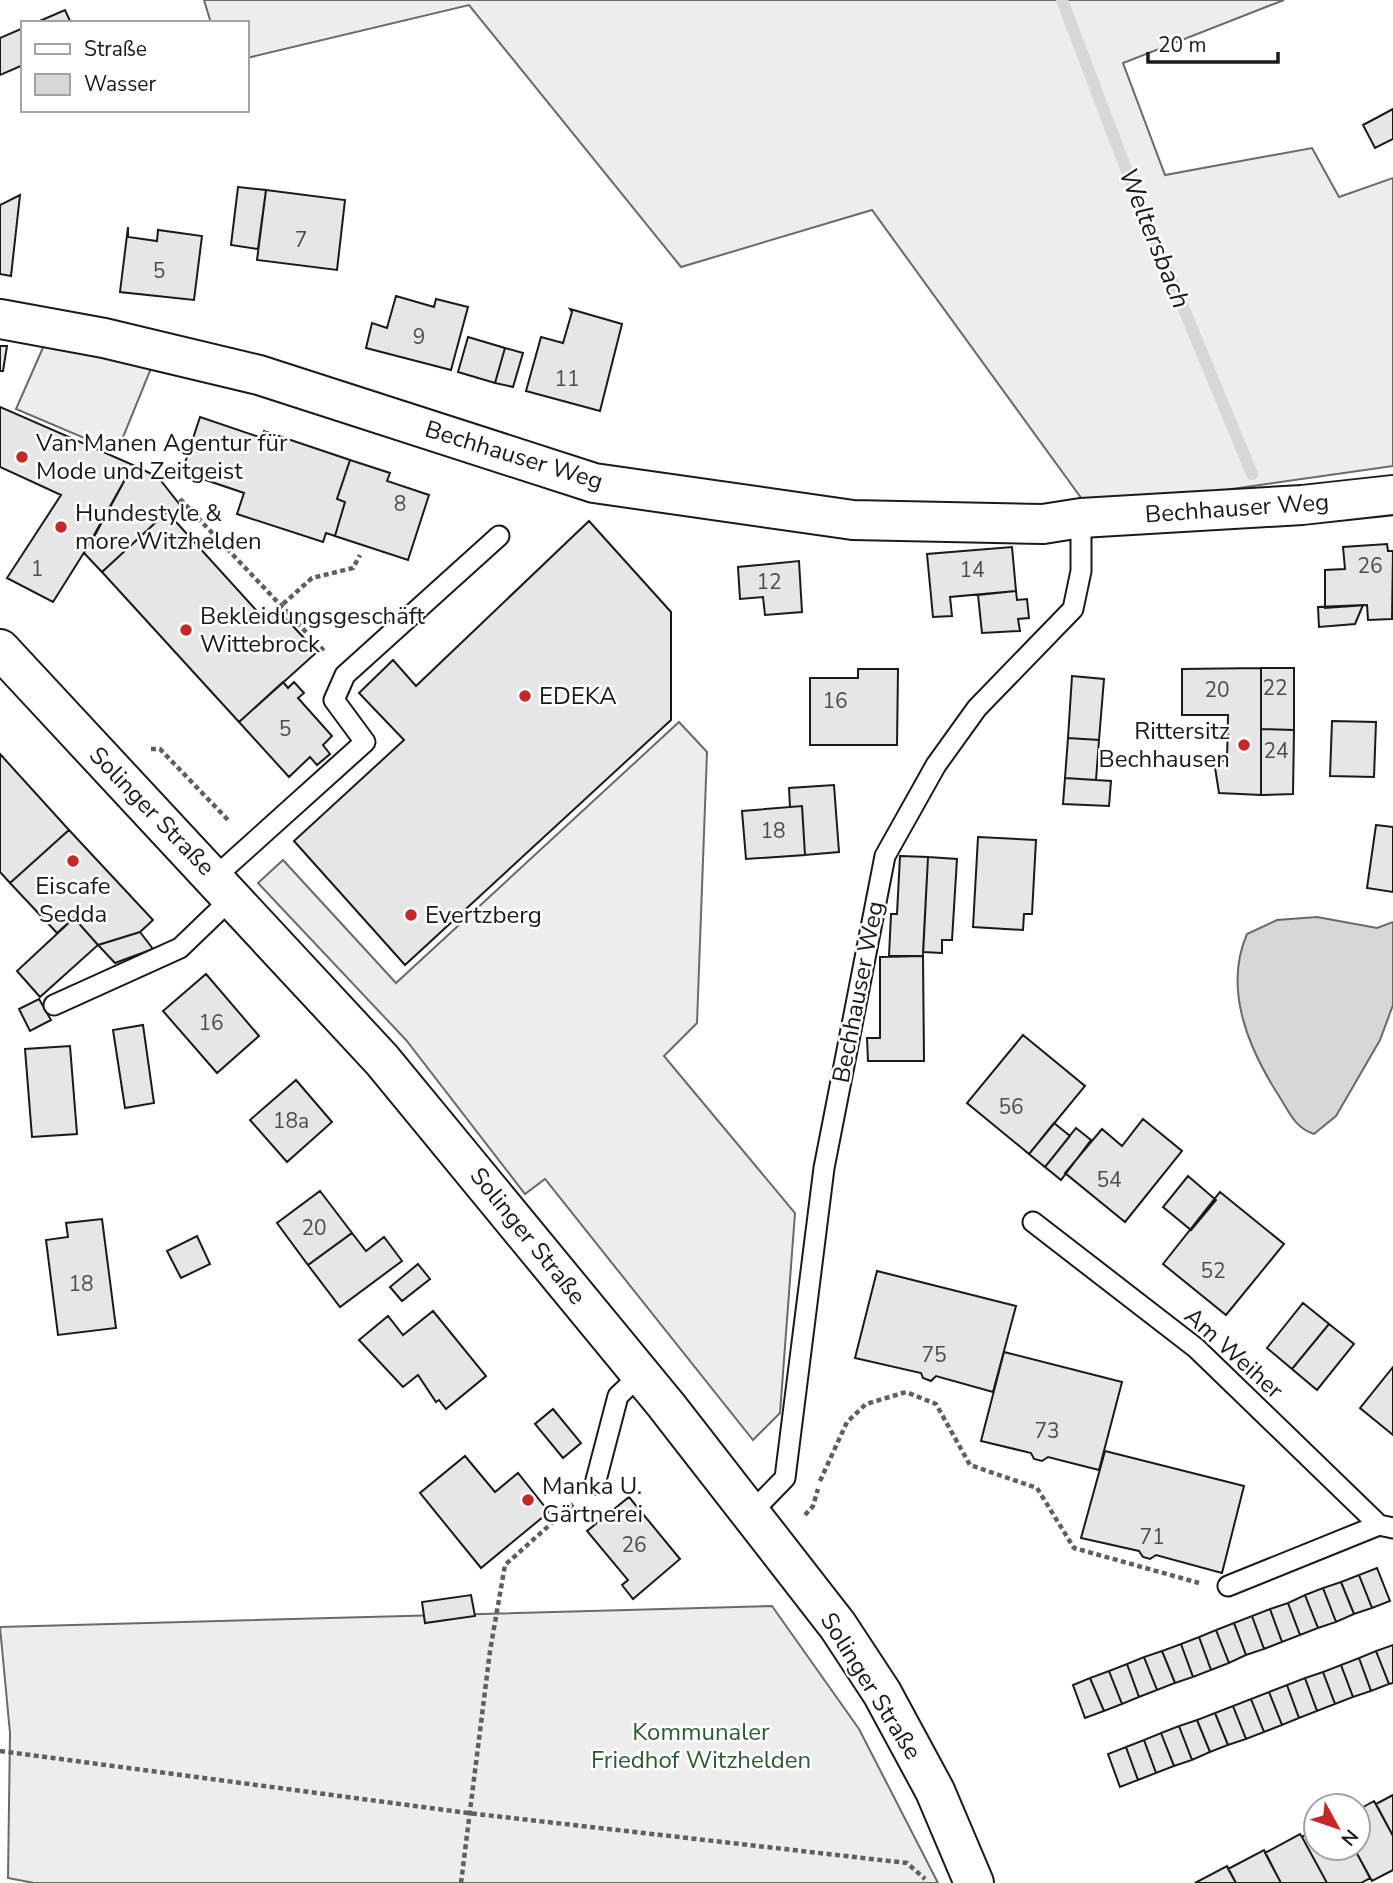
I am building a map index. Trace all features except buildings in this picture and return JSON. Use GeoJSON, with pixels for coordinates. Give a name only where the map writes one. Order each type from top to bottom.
{"type":"FeatureCollection","features":[{"type":"Feature","properties":{"kind":"main road","name":"Bechhauser Weg"},"geometry":{"type":"LineString","coordinates":[[0,319],[104,338],[259,376],[594,483],[853,520],[1043,524],[1081,518],[1302,505],[1393,495]]}},
{"type":"Feature","properties":{"kind":"main road","name":"Solinger Straße"},"geometry":{"type":"LineString","coordinates":[[0,649],[382,1060],[641,1374],[838,1626],[882,1693],[935,1791],[974,1883]]}},
{"type":"Feature","properties":{"kind":"lane","name":"Bechhauser Weg"},"geometry":{"type":"LineString","coordinates":[[750,1514],[785,1478],[824,1168],[850,1024],[866,964],[884,856],[936,765],[977,708],[1073,609],[1081,571],[1081,518]]}},
{"type":"Feature","properties":{"kind":"lane"},"geometry":{"type":"LineString","coordinates":[[54,1004],[180,948],[251,844],[365,742],[334,700],[345,675],[499,536]]}},
{"type":"Feature","properties":{"kind":"lane","name":"Am Weiher"},"geometry":{"type":"LineString","coordinates":[[1033,1222],[1196,1348],[1386,1526]]}},
{"type":"Feature","properties":{"kind":"lane"},"geometry":{"type":"LineString","coordinates":[[594,1484],[618,1396],[641,1374]]}},
{"type":"Feature","properties":{"kind":"lane"},"geometry":{"type":"LineString","coordinates":[[1228,1586],[1386,1526]]}},
{"type":"Feature","properties":{"kind":"path"},"geometry":{"type":"LineString","coordinates":[[180,499],[283,604],[345,675]]}},
{"type":"Feature","properties":{"kind":"path"},"geometry":{"type":"LineString","coordinates":[[283,604],[312,578],[353,568],[360,555]]}},
{"type":"Feature","properties":{"kind":"path"},"geometry":{"type":"LineString","coordinates":[[150,749],[160,749],[251,844]]}},
{"type":"Feature","properties":{"kind":"path"},"geometry":{"type":"LineString","coordinates":[[813,1506],[821,1478],[847,1422],[866,1404],[906,1392],[936,1404],[970,1465],[1037,1488],[1074,1548],[1186,1582],[1228,1586]]}},
{"type":"Feature","properties":{"kind":"path"},"geometry":{"type":"LineString","coordinates":[[461,1883],[490,1651],[505,1565],[594,1484]]}},
{"type":"Feature","properties":{"kind":"path"},"geometry":{"type":"LineString","coordinates":[[0,1751],[468,1813],[907,1863],[925,1878],[927,1883]]}},
{"type":"Feature","properties":{"kind":"shaded area"},"geometry":{"type":"Polygon","coordinates":[[[204,0],[1284,0],[1123,63],[1165,175],[1312,148],[1339,197],[1393,178],[1393,466],[1155,500],[1087,506],[872,210],[681,267],[469,5],[248,58],[248,21],[210,21],[204,0]]]}},
{"type":"Feature","properties":{"kind":"shaded area"},"geometry":{"type":"Polygon","coordinates":[[[45,343],[152,366],[117,452],[16,409],[45,343]]]}},
{"type":"Feature","properties":{"kind":"shaded area"},"geometry":{"type":"Polygon","coordinates":[[[679,722],[707,752],[697,1023],[664,1056],[795,1213],[780,1413],[753,1440],[545,1179],[525,1194],[406,1040],[258,883],[283,860],[396,983],[679,722]]]}},
{"type":"Feature","properties":{"kind":"shaded area","name":"Kommunaler Friedhof Witzhelden"},"geometry":{"type":"Polygon","coordinates":[[[772,1606],[859,1729],[938,1883],[34,1883],[8,1878],[10,1733],[0,1627],[772,1606]]]}},
{"type":"Feature","properties":{"kind":"water"},"geometry":{"type":"Polygon","coordinates":[[[1317,917],[1377,928],[1393,922],[1393,1005],[1380,1040],[1336,1116],[1314,1134],[1293,1119],[1258,1058],[1242,1018],[1238,976],[1240,955],[1247,934],[1277,920],[1317,917]]]}},
{"type":"Feature","properties":{"kind":"waterway","name":"Weltersbach"},"geometry":{"type":"LineString","coordinates":[[1062,0],[1126,169],[1252,474]]}},
{"type":"Feature","properties":{"kind":"place","name":"Van Manen Agentur für Mode und Zeitgeist"},"geometry":{"type":"Point","coordinates":[22,457]}},
{"type":"Feature","properties":{"kind":"place","name":"Hundestyle & more Witzhelden"},"geometry":{"type":"Point","coordinates":[61,527]}},
{"type":"Feature","properties":{"kind":"place","name":"Bekleidungsgeschäft Wittebrock"},"geometry":{"type":"Point","coordinates":[186,630]}},
{"type":"Feature","properties":{"kind":"place","name":"EDEKA"},"geometry":{"type":"Point","coordinates":[525,696]}},
{"type":"Feature","properties":{"kind":"place","name":"Rittersitz Bechhausen"},"geometry":{"type":"Point","coordinates":[1244,745]}},
{"type":"Feature","properties":{"kind":"place","name":"Eiscafe Sedda"},"geometry":{"type":"Point","coordinates":[73,861]}},
{"type":"Feature","properties":{"kind":"place","name":"Evertzberg"},"geometry":{"type":"Point","coordinates":[411,915]}},
{"type":"Feature","properties":{"kind":"place","name":"Manka U. Gärtnerei"},"geometry":{"type":"Point","coordinates":[528,1500]}}]}
